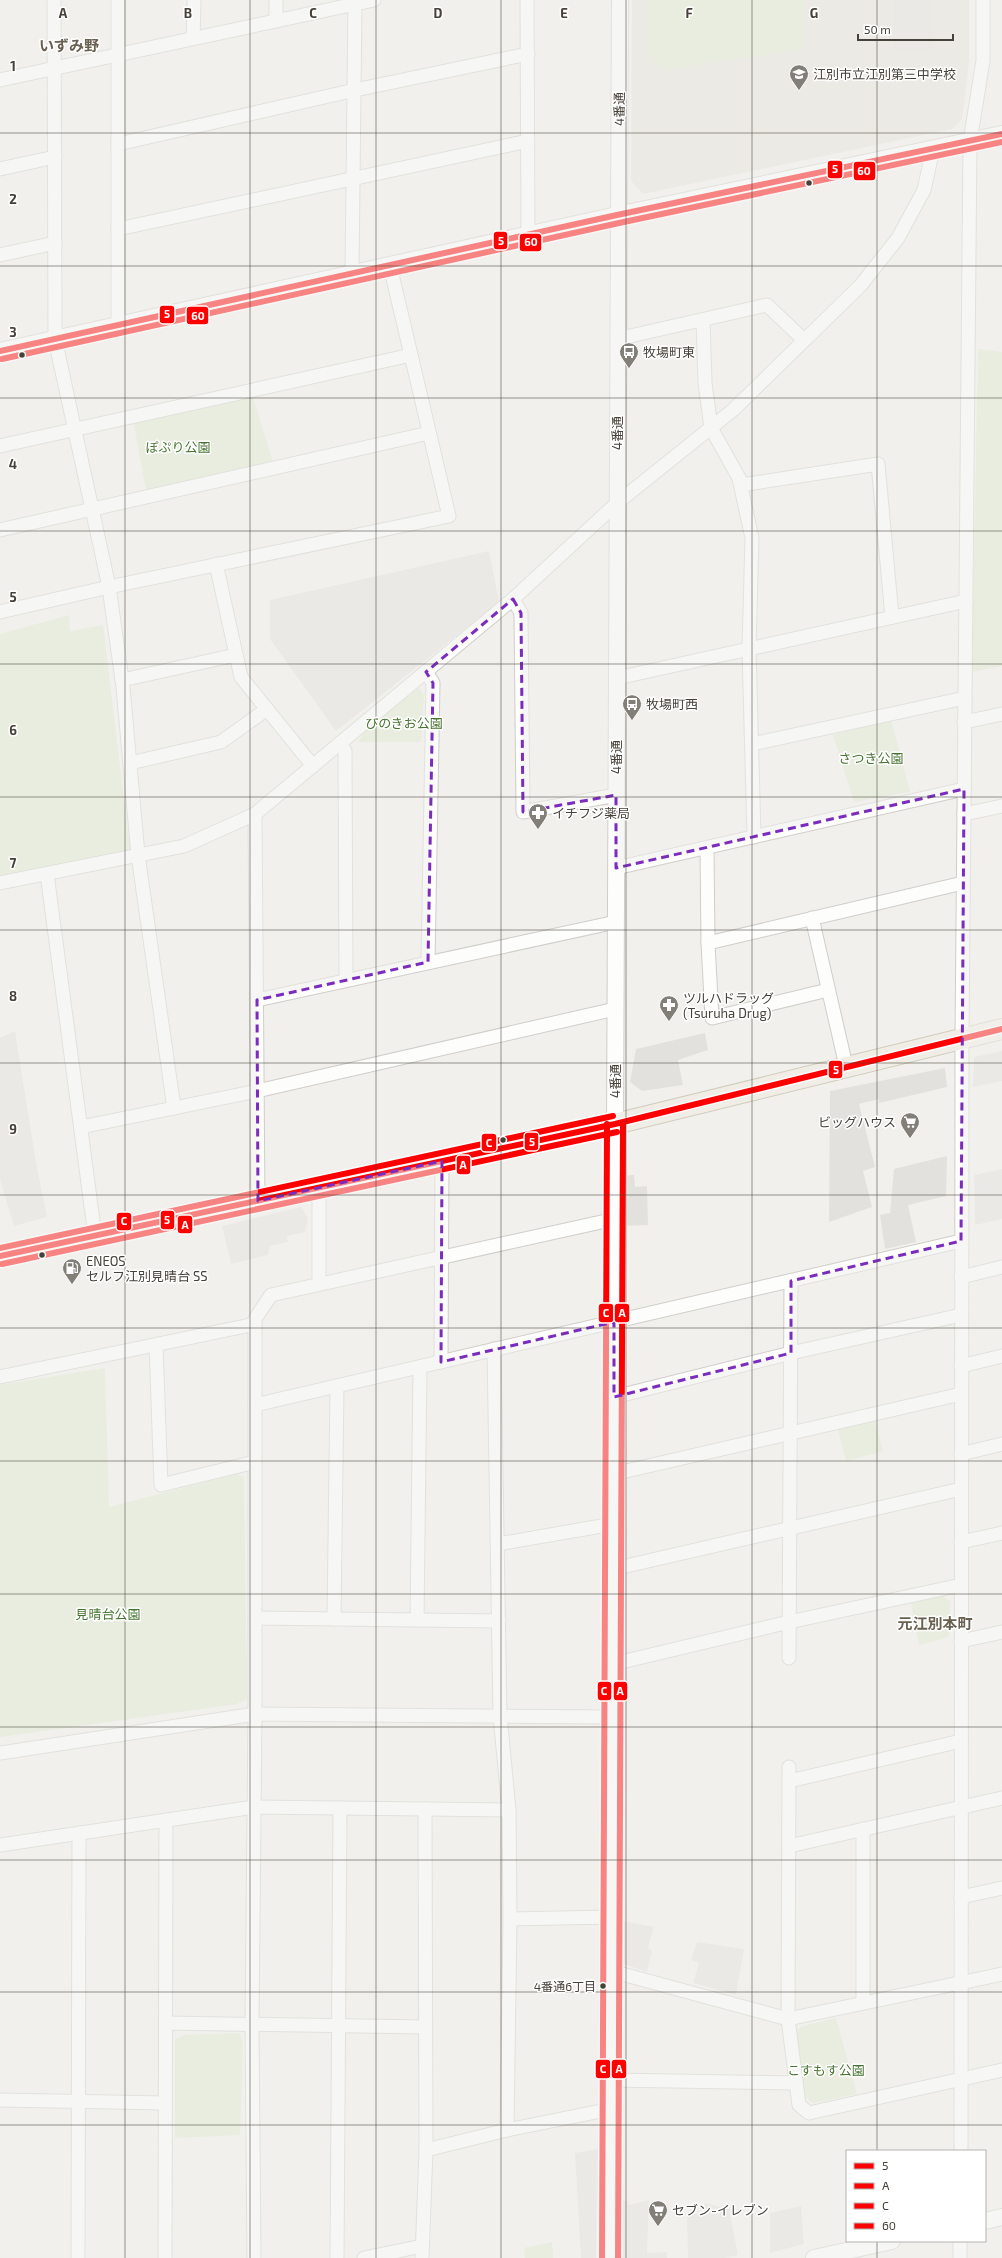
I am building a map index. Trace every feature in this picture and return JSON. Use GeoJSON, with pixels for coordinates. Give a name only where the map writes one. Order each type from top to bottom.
{"type":"FeatureCollection","features":[{"type":"Feature","properties":{"kind":"main road"},"geometry":{"type":"LineString","coordinates":[[0,1256],[615,1124],[1002,1028]]}},
{"type":"Feature","properties":{"kind":"street"},"geometry":{"type":"LineString","coordinates":[[54,0],[55,339],[109,587],[122,680],[138,855],[174,1108]]}},
{"type":"Feature","properties":{"kind":"street"},"geometry":{"type":"LineString","coordinates":[[118,0],[118,325]]}},
{"type":"Feature","properties":{"kind":"street"},"geometry":{"type":"LineString","coordinates":[[193,38],[194,0]]}},
{"type":"Feature","properties":{"kind":"street"},"geometry":{"type":"LineString","coordinates":[[276,0],[276,21]]}},
{"type":"Feature","properties":{"kind":"street"},"geometry":{"type":"LineString","coordinates":[[0,80],[276,21],[356,2],[374,0]]}},
{"type":"Feature","properties":{"kind":"street"},"geometry":{"type":"LineString","coordinates":[[528,0],[528,235]]}},
{"type":"Feature","properties":{"kind":"street","name":"4番通"},"geometry":{"type":"LineString","coordinates":[[610,2258],[617,678],[617,339],[620,0]]}},
{"type":"Feature","properties":{"kind":"street"},"geometry":{"type":"LineString","coordinates":[[960,2150],[962,1037],[970,141],[983,61],[983,0]]}},
{"type":"Feature","properties":{"kind":"street"},"geometry":{"type":"LineString","coordinates":[[352,274],[356,2]]}},
{"type":"Feature","properties":{"kind":"street"},"geometry":{"type":"LineString","coordinates":[[118,144],[355,90],[528,54]]}},
{"type":"Feature","properties":{"kind":"street"},"geometry":{"type":"LineString","coordinates":[[0,351],[618,215],[1002,134]]}},
{"type":"Feature","properties":{"kind":"street"},"geometry":{"type":"LineString","coordinates":[[118,229],[354,177],[528,141]]}},
{"type":"Feature","properties":{"kind":"street"},"geometry":{"type":"LineString","coordinates":[[0,883],[184,846],[255,814],[513,599],[617,503],[733,410],[860,286],[898,238],[924,190],[933,149]]}},
{"type":"Feature","properties":{"kind":"street"},"geometry":{"type":"LineString","coordinates":[[0,169],[55,157]]}},
{"type":"Feature","properties":{"kind":"street"},"geometry":{"type":"LineString","coordinates":[[0,254],[55,243]]}},
{"type":"Feature","properties":{"kind":"street"},"geometry":{"type":"LineString","coordinates":[[0,612],[216,564],[449,516],[390,266]]}},
{"type":"Feature","properties":{"kind":"street"},"geometry":{"type":"LineString","coordinates":[[617,339],[767,305],[804,340]]}},
{"type":"Feature","properties":{"kind":"street"},"geometry":{"type":"LineString","coordinates":[[703,320],[705,383],[711,428],[739,478],[752,538],[749,648],[754,837]]}},
{"type":"Feature","properties":{"kind":"street"},"geometry":{"type":"LineString","coordinates":[[0,446],[411,355]]}},
{"type":"Feature","properties":{"kind":"street"},"geometry":{"type":"LineString","coordinates":[[0,530],[429,432]]}},
{"type":"Feature","properties":{"kind":"street"},"geometry":{"type":"LineString","coordinates":[[741,485],[878,464],[892,617]]}},
{"type":"Feature","properties":{"kind":"street"},"geometry":{"type":"LineString","coordinates":[[216,564],[241,677],[313,766]]}},
{"type":"Feature","properties":{"kind":"street"},"geometry":{"type":"LineString","coordinates":[[513,599],[521,613],[523,812],[616,795]]}},
{"type":"Feature","properties":{"kind":"street"},"geometry":{"type":"LineString","coordinates":[[617,678],[966,601]]}},
{"type":"Feature","properties":{"kind":"street"},"geometry":{"type":"LineString","coordinates":[[122,680],[236,655]]}},
{"type":"Feature","properties":{"kind":"street"},"geometry":{"type":"LineString","coordinates":[[426,672],[433,683],[428,962]]}},
{"type":"Feature","properties":{"kind":"street"},"geometry":{"type":"LineString","coordinates":[[752,744],[965,698]]}},
{"type":"Feature","properties":{"kind":"street"},"geometry":{"type":"LineString","coordinates":[[130,763],[221,742],[267,709]]}},
{"type":"Feature","properties":{"kind":"street"},"geometry":{"type":"LineString","coordinates":[[964,722],[1002,714]]}},
{"type":"Feature","properties":{"kind":"street"},"geometry":{"type":"LineString","coordinates":[[340,742],[345,751],[346,980]]}},
{"type":"Feature","properties":{"kind":"street"},"geometry":{"type":"LineString","coordinates":[[616,868],[964,789]]}},
{"type":"Feature","properties":{"kind":"street"},"geometry":{"type":"LineString","coordinates":[[964,814],[1002,806]]}},
{"type":"Feature","properties":{"kind":"street"},"geometry":{"type":"LineString","coordinates":[[255,814],[258,1201]]}},
{"type":"Feature","properties":{"kind":"street"},"geometry":{"type":"LineString","coordinates":[[707,848],[708,943],[712,1018],[828,990]]}},
{"type":"Feature","properties":{"kind":"street"},"geometry":{"type":"LineString","coordinates":[[47,874],[95,1236]]}},
{"type":"Feature","properties":{"kind":"street"},"geometry":{"type":"LineString","coordinates":[[708,943],[963,883]]}},
{"type":"Feature","properties":{"kind":"street"},"geometry":{"type":"LineString","coordinates":[[812,918],[846,1066]]}},
{"type":"Feature","properties":{"kind":"street"},"geometry":{"type":"LineString","coordinates":[[257,1000],[616,922]]}},
{"type":"Feature","properties":{"kind":"street"},"geometry":{"type":"LineString","coordinates":[[81,1127],[257,1091],[615,1010]]}},
{"type":"Feature","properties":{"kind":"street"},"geometry":{"type":"LineString","coordinates":[[441,1362],[442,1161]]}},
{"type":"Feature","properties":{"kind":"street"},"geometry":{"type":"LineString","coordinates":[[319,1188],[319,1284]]}},
{"type":"Feature","properties":{"kind":"street"},"geometry":{"type":"LineString","coordinates":[[254,2258],[252,2024],[255,1714],[255,1319],[271,1295],[615,1219]]}},
{"type":"Feature","properties":{"kind":"street"},"geometry":{"type":"LineString","coordinates":[[255,1405],[961,1241]]}},
{"type":"Feature","properties":{"kind":"street"},"geometry":{"type":"LineString","coordinates":[[961,1277],[1002,1267]]}},
{"type":"Feature","properties":{"kind":"street"},"geometry":{"type":"LineString","coordinates":[[789,1658],[791,1281]]}},
{"type":"Feature","properties":{"kind":"street"},"geometry":{"type":"LineString","coordinates":[[614,1397],[790,1353],[961,1315]]}},
{"type":"Feature","properties":{"kind":"street"},"geometry":{"type":"LineString","coordinates":[[0,1376],[255,1324]]}},
{"type":"Feature","properties":{"kind":"street"},"geometry":{"type":"LineString","coordinates":[[156,1345],[161,1485],[255,1462]]}},
{"type":"Feature","properties":{"kind":"street"},"geometry":{"type":"LineString","coordinates":[[494,1349],[500,1716],[509,1810],[510,1918],[507,2130]]}},
{"type":"Feature","properties":{"kind":"street"},"geometry":{"type":"LineString","coordinates":[[961,1366],[1002,1356]]}},
{"type":"Feature","properties":{"kind":"street"},"geometry":{"type":"LineString","coordinates":[[417,1620],[420,1366]]}},
{"type":"Feature","properties":{"kind":"street"},"geometry":{"type":"LineString","coordinates":[[334,1619],[337,1386]]}},
{"type":"Feature","properties":{"kind":"street"},"geometry":{"type":"LineString","coordinates":[[613,1474],[961,1394]]}},
{"type":"Feature","properties":{"kind":"street"},"geometry":{"type":"LineString","coordinates":[[961,1454],[1002,1444]]}},
{"type":"Feature","properties":{"kind":"street"},"geometry":{"type":"LineString","coordinates":[[613,1569],[961,1489]]}},
{"type":"Feature","properties":{"kind":"street"},"geometry":{"type":"LineString","coordinates":[[498,1544],[613,1524]]}},
{"type":"Feature","properties":{"kind":"street"},"geometry":{"type":"LineString","coordinates":[[961,1542],[1002,1533]]}},
{"type":"Feature","properties":{"kind":"street"},"geometry":{"type":"LineString","coordinates":[[613,1664],[789,1622],[961,1585]]}},
{"type":"Feature","properties":{"kind":"street"},"geometry":{"type":"LineString","coordinates":[[255,1618],[499,1621]]}},
{"type":"Feature","properties":{"kind":"street"},"geometry":{"type":"LineString","coordinates":[[961,1641],[1002,1632]]}},
{"type":"Feature","properties":{"kind":"street"},"geometry":{"type":"LineString","coordinates":[[0,1753],[255,1714],[612,1717]]}},
{"type":"Feature","properties":{"kind":"street"},"geometry":{"type":"LineString","coordinates":[[789,1781],[961,1741]]}},
{"type":"Feature","properties":{"kind":"street"},"geometry":{"type":"LineString","coordinates":[[789,1767],[788,2019],[800,2105],[810,2113],[1002,2070]]}},
{"type":"Feature","properties":{"kind":"street"},"geometry":{"type":"LineString","coordinates":[[789,1846],[961,1806],[1002,1798]]}},
{"type":"Feature","properties":{"kind":"street"},"geometry":{"type":"LineString","coordinates":[[0,1845],[254,1808],[509,1810]]}},
{"type":"Feature","properties":{"kind":"street"},"geometry":{"type":"LineString","coordinates":[[337,2258],[340,1808]]}},
{"type":"Feature","properties":{"kind":"street"},"geometry":{"type":"LineString","coordinates":[[364,2258],[422,2252],[426,2150],[424,2028],[425,1809]]}},
{"type":"Feature","properties":{"kind":"street"},"geometry":{"type":"LineString","coordinates":[[165,2258],[166,1820]]}},
{"type":"Feature","properties":{"kind":"street"},"geometry":{"type":"LineString","coordinates":[[863,1829],[863,2003]]}},
{"type":"Feature","properties":{"kind":"street"},"geometry":{"type":"LineString","coordinates":[[78,2258],[79,1833]]}},
{"type":"Feature","properties":{"kind":"street"},"geometry":{"type":"LineString","coordinates":[[961,1897],[1002,1888]]}},
{"type":"Feature","properties":{"kind":"street"},"geometry":{"type":"LineString","coordinates":[[510,1918],[611,1917]]}},
{"type":"Feature","properties":{"kind":"street"},"geometry":{"type":"LineString","coordinates":[[611,1971],[788,2019],[1002,1974]]}},
{"type":"Feature","properties":{"kind":"street"},"geometry":{"type":"LineString","coordinates":[[166,2023],[424,2028]]}},
{"type":"Feature","properties":{"kind":"street"},"geometry":{"type":"LineString","coordinates":[[611,2080],[796,2083]]}},
{"type":"Feature","properties":{"kind":"street"},"geometry":{"type":"LineString","coordinates":[[0,2100],[166,2103]]}},
{"type":"Feature","properties":{"kind":"street"},"geometry":{"type":"LineString","coordinates":[[426,2150],[507,2130],[610,2109]]}},
{"type":"Feature","properties":{"kind":"street"},"geometry":{"type":"LineString","coordinates":[[986,2221],[1002,2217]]}},
{"type":"Feature","properties":{"kind":"street"},"geometry":{"type":"LineString","coordinates":[[814,2258],[887,2242]]}},
{"type":"Feature","properties":{"kind":"street"},"geometry":{"type":"LineString","coordinates":[[960,2242],[960,2258]]}},
{"type":"Feature","properties":{"kind":"highlighted area"},"geometry":{"type":"Polygon","coordinates":[[[513,599],[521,613],[523,812],[616,795],[616,868],[964,789],[961,1241],[791,1281],[791,1353],[614,1397],[614,1322],[441,1362],[442,1161],[258,1201],[257,1000],[428,962],[433,683],[426,672],[513,599]]]}},
{"type":"Feature","properties":{"kind":"shaded area","name":"江別市立江別第三中学校"},"geometry":{"type":"Polygon","coordinates":[[[632,0],[969,0],[969,63],[962,119],[952,129],[643,194],[631,181],[632,0]]]}},
{"type":"Feature","properties":{"kind":"shaded area"},"geometry":{"type":"Polygon","coordinates":[[[894,0],[931,0],[934,50],[894,50],[894,0]]]}},
{"type":"Feature","properties":{"kind":"shaded area"},"geometry":{"type":"Polygon","coordinates":[[[489,551],[499,602],[336,731],[270,639],[270,600],[489,551]]]}},
{"type":"Feature","properties":{"kind":"shaded area"},"geometry":{"type":"Polygon","coordinates":[[[15,1031],[36,1163],[47,1217],[14,1226],[0,1180],[0,1038],[15,1031]]]}},
{"type":"Feature","properties":{"kind":"shaded area"},"geometry":{"type":"Polygon","coordinates":[[[705,1033],[708,1050],[678,1060],[683,1085],[642,1091],[630,1082],[636,1049],[705,1033]]]}},
{"type":"Feature","properties":{"kind":"shaded area"},"geometry":{"type":"Polygon","coordinates":[[[1002,1051],[1002,1081],[973,1087],[974,1057],[1002,1051]]]}},
{"type":"Feature","properties":{"kind":"shaded area"},"geometry":{"type":"Polygon","coordinates":[[[945,1068],[947,1087],[879,1103],[879,1099],[859,1104],[875,1167],[863,1171],[872,1207],[829,1222],[830,1091],[945,1068]]]}},
{"type":"Feature","properties":{"kind":"shaded area"},"geometry":{"type":"Polygon","coordinates":[[[947,1156],[946,1196],[908,1205],[916,1242],[885,1249],[880,1215],[890,1213],[894,1169],[947,1156]]]}},
{"type":"Feature","properties":{"kind":"shaded area"},"geometry":{"type":"Polygon","coordinates":[[[1002,1169],[1002,1219],[975,1225],[974,1175],[1002,1169]]]}},
{"type":"Feature","properties":{"kind":"shaded area"},"geometry":{"type":"Polygon","coordinates":[[[634,1175],[635,1187],[647,1186],[648,1225],[620,1226],[619,1176],[634,1175]]]}},
{"type":"Feature","properties":{"kind":"shaded area"},"geometry":{"type":"Polygon","coordinates":[[[301,1207],[308,1218],[305,1232],[287,1236],[288,1242],[270,1246],[268,1255],[231,1264],[222,1226],[301,1207]]]}},
{"type":"Feature","properties":{"kind":"shaded area"},"geometry":{"type":"Polygon","coordinates":[[[617,1920],[654,1927],[648,1947],[652,1951],[647,1972],[623,1964],[623,1958],[617,1954],[617,1920]]]}},
{"type":"Feature","properties":{"kind":"shaded area"},"geometry":{"type":"Polygon","coordinates":[[[697,1942],[744,1949],[736,1995],[693,1983],[699,1963],[691,1960],[697,1942]]]}},
{"type":"Feature","properties":{"kind":"shaded area"},"geometry":{"type":"Polygon","coordinates":[[[598,2149],[596,2258],[581,2258],[575,2153],[598,2149]]]}},
{"type":"Feature","properties":{"kind":"shaded area"},"geometry":{"type":"Polygon","coordinates":[[[612,2199],[627,2201],[629,2205],[649,2200],[647,2253],[667,2252],[667,2258],[614,2258],[612,2199]]]}},
{"type":"Feature","properties":{"kind":"shaded area"},"geometry":{"type":"Polygon","coordinates":[[[705,2203],[729,2209],[738,2255],[725,2258],[688,2258],[687,2213],[704,2214],[705,2203]]]}},
{"type":"Feature","properties":{"kind":"shaded area"},"geometry":{"type":"Polygon","coordinates":[[[801,2206],[804,2244],[770,2253],[770,2213],[801,2206]]]}},
{"type":"Feature","properties":{"kind":"green space"},"geometry":{"type":"Polygon","coordinates":[[[647,0],[804,0],[803,49],[662,70],[648,52],[647,0]]]}},
{"type":"Feature","properties":{"kind":"green space"},"geometry":{"type":"Polygon","coordinates":[[[978,349],[1002,352],[1002,666],[972,672],[978,349]]]}},
{"type":"Feature","properties":{"kind":"green space","name":"ぽぷり公園"},"geometry":{"type":"Polygon","coordinates":[[[252,395],[273,462],[146,491],[133,419],[252,395]]]}},
{"type":"Feature","properties":{"kind":"green space"},"geometry":{"type":"Polygon","coordinates":[[[69,615],[70,631],[103,625],[130,850],[0,876],[0,634],[69,615]]]}},
{"type":"Feature","properties":{"kind":"green space","name":"ぴのきお公園"},"geometry":{"type":"Polygon","coordinates":[[[419,688],[424,696],[421,742],[358,742],[366,729],[419,688]]]}},
{"type":"Feature","properties":{"kind":"green space","name":"さつき公園"},"geometry":{"type":"Polygon","coordinates":[[[891,719],[910,792],[854,802],[833,735],[891,719]]]}},
{"type":"Feature","properties":{"kind":"green space","name":"見晴台公園"},"geometry":{"type":"Polygon","coordinates":[[[105,1368],[109,1507],[237,1474],[244,1477],[247,1699],[237,1704],[0,1737],[0,1385],[105,1368]]]}},
{"type":"Feature","properties":{"kind":"green space"},"geometry":{"type":"Polygon","coordinates":[[[875,1420],[883,1451],[846,1461],[838,1429],[875,1420]]]}},
{"type":"Feature","properties":{"kind":"green space"},"geometry":{"type":"Polygon","coordinates":[[[942,1595],[950,1602],[949,1637],[919,1645],[911,1603],[942,1595]]]}},
{"type":"Feature","properties":{"kind":"green space","name":"こすもす公園"},"geometry":{"type":"Polygon","coordinates":[[[836,2018],[857,2094],[813,2103],[805,2097],[796,2031],[803,2026],[836,2018]]]}},
{"type":"Feature","properties":{"kind":"green space"},"geometry":{"type":"Polygon","coordinates":[[[239,2033],[243,2043],[240,2135],[175,2138],[175,2039],[184,2035],[239,2033]]]}},
{"type":"Feature","properties":{"kind":"green space"},"geometry":{"type":"Polygon","coordinates":[[[552,2242],[553,2258],[525,2258],[524,2248],[552,2242]]]}},
{"type":"Feature","properties":{"kind":"transit line","name":"5"},"geometry":{"type":"LineString","coordinates":[[0,351],[617,215],[1002,134]]}},
{"type":"Feature","properties":{"kind":"transit line","name":"60"},"geometry":{"type":"LineString","coordinates":[[2,359],[619,223],[1002,142]]}},
{"type":"Feature","properties":{"kind":"transit line","name":"5"},"geometry":{"type":"LineString","coordinates":[[0,1256],[615,1124],[1002,1029]]}},
{"type":"Feature","properties":{"kind":"transit line","name":"C"},"geometry":{"type":"LineString","coordinates":[[0,1248],[613,1116]]}},
{"type":"Feature","properties":{"kind":"transit line","name":"C"},"geometry":{"type":"LineString","coordinates":[[602,2258],[607,1124]]}},
{"type":"Feature","properties":{"kind":"transit line","name":"A"},"geometry":{"type":"LineString","coordinates":[[618,2258],[623,1124]]}},
{"type":"Feature","properties":{"kind":"transit line","name":"A"},"geometry":{"type":"LineString","coordinates":[[2,1264],[617,1132]]}},
{"type":"Feature","properties":{"kind":"place","name":"江別市立江別第三中学校"},"geometry":{"type":"Point","coordinates":[799,91]}},
{"type":"Feature","properties":{"kind":"place","name":"牧場町東"},"geometry":{"type":"Point","coordinates":[629,369]}},
{"type":"Feature","properties":{"kind":"place","name":"牧場町西"},"geometry":{"type":"Point","coordinates":[632,721]}},
{"type":"Feature","properties":{"kind":"place","name":"イチフジ薬局"},"geometry":{"type":"Point","coordinates":[538,830]}},
{"type":"Feature","properties":{"kind":"place","name":"ツルハドラッグ (Tsuruha Drug)"},"geometry":{"type":"Point","coordinates":[669,1022]}},
{"type":"Feature","properties":{"kind":"place","name":"ビッグハウス"},"geometry":{"type":"Point","coordinates":[910,1139]}},
{"type":"Feature","properties":{"kind":"place","name":"ENEOS セルフ江別見晴台 SS"},"geometry":{"type":"Point","coordinates":[72,1285]}},
{"type":"Feature","properties":{"kind":"place","name":"4番通6丁目"},"geometry":{"type":"Point","coordinates":[603,1986]}},
{"type":"Feature","properties":{"kind":"place","name":"セブン-イレブン"},"geometry":{"type":"Point","coordinates":[658,2227]}},
{"type":"Feature","properties":{"kind":"district","name":"いずみ野"},"geometry":{"type":"Point","coordinates":[69,46]}},
{"type":"Feature","properties":{"kind":"district","name":"元江別本町"},"geometry":{"type":"Point","coordinates":[935,1624]}}]}
